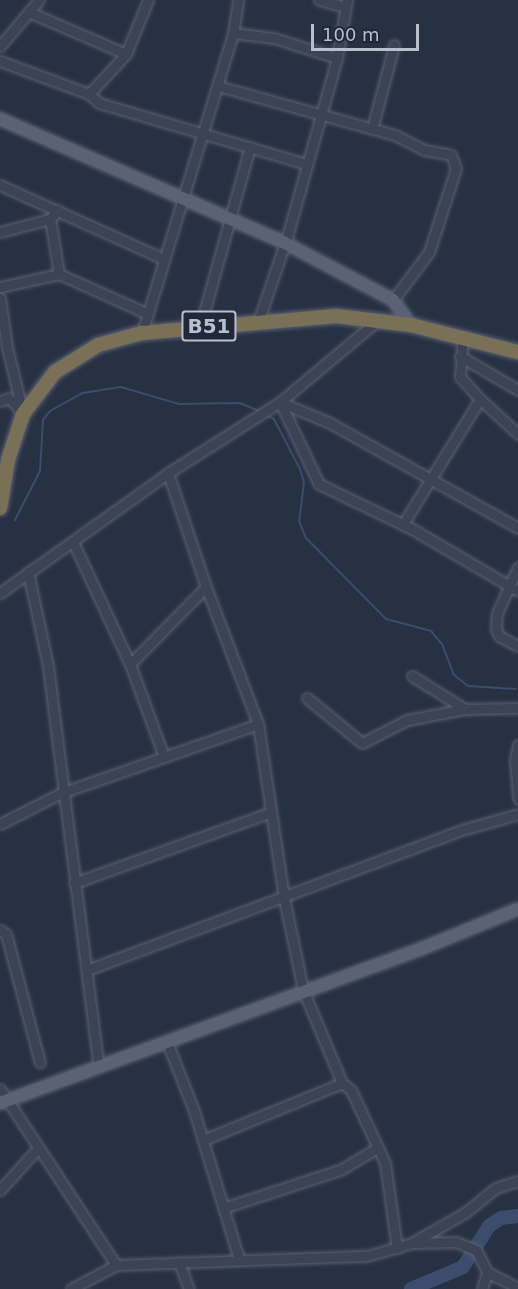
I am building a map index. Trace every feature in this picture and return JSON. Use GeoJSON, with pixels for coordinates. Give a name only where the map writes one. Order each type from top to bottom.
{"type":"FeatureCollection","features":[{"type":"Feature","properties":{"kind":"highway","name":"B51"},"geometry":{"type":"LineString","coordinates":[[0,508],[8,460],[23,414],[55,372],[77,355],[142,333],[258,321],[336,316],[411,324],[518,352]]}},
{"type":"Feature","properties":{"kind":"main road"},"geometry":{"type":"LineString","coordinates":[[0,119],[283,242],[393,300],[411,324]]}},
{"type":"Feature","properties":{"kind":"main road"},"geometry":{"type":"LineString","coordinates":[[4,1101],[420,949],[518,909]]}},
{"type":"Feature","properties":{"kind":"street"},"geometry":{"type":"LineString","coordinates":[[0,46],[39,0]]}},
{"type":"Feature","properties":{"kind":"street"},"geometry":{"type":"LineString","coordinates":[[142,333],[146,313],[218,86],[233,33],[238,0]]}},
{"type":"Feature","properties":{"kind":"street"},"geometry":{"type":"LineString","coordinates":[[258,321],[337,58],[346,3],[319,0]]}},
{"type":"Feature","properties":{"kind":"street"},"geometry":{"type":"LineString","coordinates":[[89,94],[126,54],[145,1]]}},
{"type":"Feature","properties":{"kind":"street"},"geometry":{"type":"LineString","coordinates":[[29,12],[126,54]]}},
{"type":"Feature","properties":{"kind":"street"},"geometry":{"type":"LineString","coordinates":[[233,33],[274,38],[337,58]]}},
{"type":"Feature","properties":{"kind":"street"},"geometry":{"type":"LineString","coordinates":[[372,129],[394,45]]}},
{"type":"Feature","properties":{"kind":"street"},"geometry":{"type":"LineString","coordinates":[[0,61],[89,94],[99,103],[306,164]]}},
{"type":"Feature","properties":{"kind":"street"},"geometry":{"type":"LineString","coordinates":[[218,86],[395,135],[424,150],[451,156],[456,168],[429,252],[393,300]]}},
{"type":"Feature","properties":{"kind":"street"},"geometry":{"type":"LineString","coordinates":[[200,327],[250,147]]}},
{"type":"Feature","properties":{"kind":"street"},"geometry":{"type":"LineString","coordinates":[[0,185],[164,259]]}},
{"type":"Feature","properties":{"kind":"street"},"geometry":{"type":"LineString","coordinates":[[0,232],[50,219],[58,210]]}},
{"type":"Feature","properties":{"kind":"street"},"geometry":{"type":"LineString","coordinates":[[50,219],[59,274]]}},
{"type":"Feature","properties":{"kind":"street"},"geometry":{"type":"LineString","coordinates":[[0,287],[59,274],[146,313]]}},
{"type":"Feature","properties":{"kind":"street"},"geometry":{"type":"LineString","coordinates":[[0,298],[7,347],[23,414]]}},
{"type":"Feature","properties":{"kind":"street"},"geometry":{"type":"LineString","coordinates":[[0,593],[168,473],[280,402],[379,320]]}},
{"type":"Feature","properties":{"kind":"street"},"geometry":{"type":"LineString","coordinates":[[463,336],[460,377],[518,435]]}},
{"type":"Feature","properties":{"kind":"street"},"geometry":{"type":"LineString","coordinates":[[460,356],[518,390]]}},
{"type":"Feature","properties":{"kind":"street"},"geometry":{"type":"LineString","coordinates":[[1,397],[9,398],[23,414]]}},
{"type":"Feature","properties":{"kind":"street"},"geometry":{"type":"LineString","coordinates":[[403,524],[480,399]]}},
{"type":"Feature","properties":{"kind":"street"},"geometry":{"type":"LineString","coordinates":[[280,402],[330,423],[518,528]]}},
{"type":"Feature","properties":{"kind":"street"},"geometry":{"type":"LineString","coordinates":[[280,402],[319,484],[403,524],[518,591]]}},
{"type":"Feature","properties":{"kind":"street"},"geometry":{"type":"LineString","coordinates":[[168,473],[206,587],[258,724],[284,898],[303,990],[342,1083],[351,1090],[389,1179],[398,1248]]}},
{"type":"Feature","properties":{"kind":"street"},"geometry":{"type":"LineString","coordinates":[[74,542],[130,664],[164,757]]}},
{"type":"Feature","properties":{"kind":"street"},"geometry":{"type":"LineString","coordinates":[[518,567],[508,585],[496,629],[499,636],[518,646]]}},
{"type":"Feature","properties":{"kind":"street"},"geometry":{"type":"LineString","coordinates":[[28,572],[48,666],[62,793],[99,1067]]}},
{"type":"Feature","properties":{"kind":"street"},"geometry":{"type":"LineString","coordinates":[[130,664],[206,587]]}},
{"type":"Feature","properties":{"kind":"street"},"geometry":{"type":"LineString","coordinates":[[412,676],[465,709]]}},
{"type":"Feature","properties":{"kind":"street"},"geometry":{"type":"LineString","coordinates":[[308,698],[363,743],[407,720],[465,709],[518,708]]}},
{"type":"Feature","properties":{"kind":"street"},"geometry":{"type":"LineString","coordinates":[[0,824],[62,793],[258,724]]}},
{"type":"Feature","properties":{"kind":"street"},"geometry":{"type":"LineString","coordinates":[[518,745],[514,761],[518,799]]}},
{"type":"Feature","properties":{"kind":"street"},"geometry":{"type":"LineString","coordinates":[[74,883],[271,812]]}},
{"type":"Feature","properties":{"kind":"street"},"geometry":{"type":"LineString","coordinates":[[87,970],[465,830],[518,814]]}},
{"type":"Feature","properties":{"kind":"street"},"geometry":{"type":"LineString","coordinates":[[0,930],[6,934],[40,1063]]}},
{"type":"Feature","properties":{"kind":"street"},"geometry":{"type":"LineString","coordinates":[[167,1042],[203,1140],[239,1260]]}},
{"type":"Feature","properties":{"kind":"street"},"geometry":{"type":"LineString","coordinates":[[203,1140],[342,1083]]}},
{"type":"Feature","properties":{"kind":"street"},"geometry":{"type":"LineString","coordinates":[[0,1089],[4,1101],[116,1265]]}},
{"type":"Feature","properties":{"kind":"street"},"geometry":{"type":"LineString","coordinates":[[223,1209],[342,1169],[377,1148]]}},
{"type":"Feature","properties":{"kind":"street"},"geometry":{"type":"LineString","coordinates":[[0,1190],[37,1149]]}},
{"type":"Feature","properties":{"kind":"street"},"geometry":{"type":"LineString","coordinates":[[71,1289],[116,1265],[366,1256],[412,1243],[466,1212],[496,1188],[518,1181]]}},
{"type":"Feature","properties":{"kind":"street"},"geometry":{"type":"LineString","coordinates":[[412,1243],[467,1245],[483,1257],[487,1272],[482,1289]]}},
{"type":"Feature","properties":{"kind":"street"},"geometry":{"type":"LineString","coordinates":[[179,1262],[189,1289]]}},
{"type":"Feature","properties":{"kind":"street"},"geometry":{"type":"LineString","coordinates":[[487,1272],[518,1288]]}},
{"type":"Feature","properties":{"kind":"waterway"},"geometry":{"type":"LineString","coordinates":[[15,520],[40,471],[43,420],[50,411],[83,393],[121,387],[179,404],[240,403],[261,412]]}},
{"type":"Feature","properties":{"kind":"waterway"},"geometry":{"type":"LineString","coordinates":[[266,415],[274,419],[300,469],[304,482],[299,521],[306,538],[386,619],[431,631],[442,644],[454,675],[468,686],[516,689]]}},
{"type":"Feature","properties":{"kind":"waterway"},"geometry":{"type":"LineString","coordinates":[[411,1289],[463,1267],[489,1226],[501,1218],[518,1216]]}}]}
